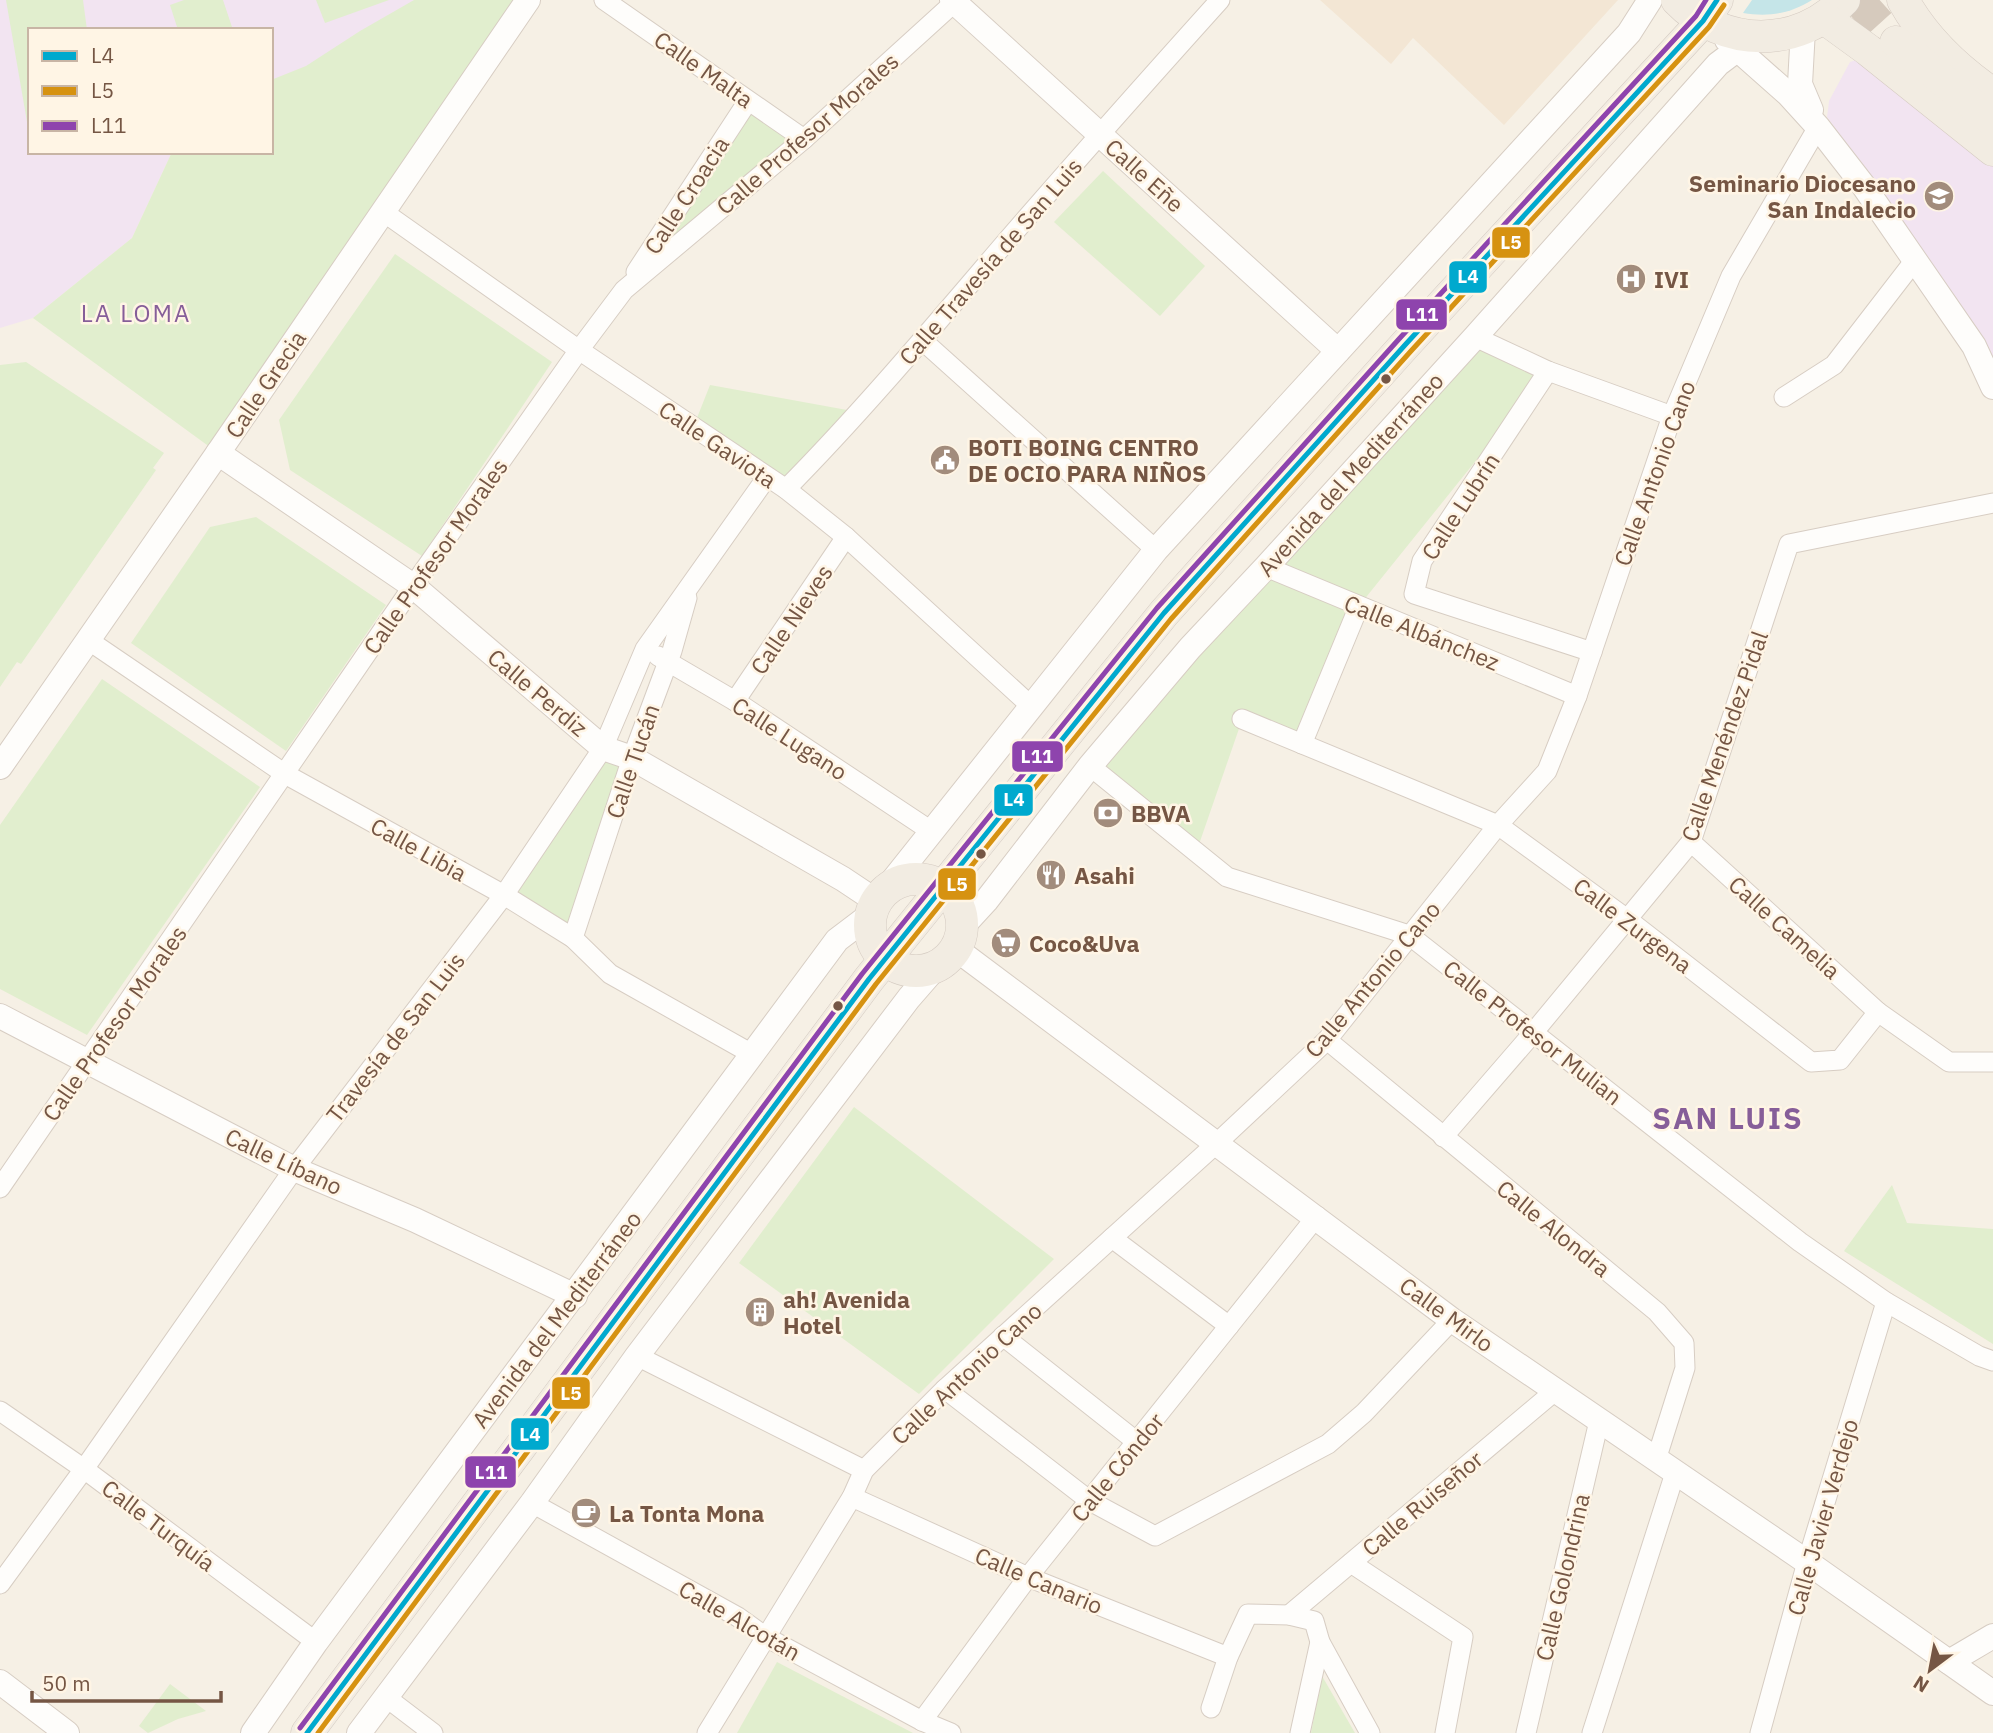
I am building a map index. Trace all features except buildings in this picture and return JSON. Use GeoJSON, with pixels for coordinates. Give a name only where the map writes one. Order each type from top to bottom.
{"type":"FeatureCollection","features":[{"type":"Feature","properties":{"kind":"main road"},"geometry":{"type":"LineString","coordinates":[[1678,0],[1711,16],[1746,43],[1787,34],[1824,16],[1993,150]]}},
{"type":"Feature","properties":{"kind":"main road"},"geometry":{"type":"LineString","coordinates":[[1903,0],[1949,58],[1993,94]]}},
{"type":"Feature","properties":{"kind":"main road","name":"Avenida del Mediterráneo"},"geometry":{"type":"LineString","coordinates":[[307,1733],[869,979],[1164,613],[1405,345],[1711,16]]}},
{"type":"Feature","properties":{"kind":"main road"},"geometry":{"type":"LineString","coordinates":[[1896,42],[1993,121]]}},
{"type":"Feature","properties":{"kind":"main road","name":"Avenida del Mediterráneo"},"geometry":{"type":"LineString","coordinates":[[877,902],[899,881],[915,878],[944,887]]}},
{"type":"Feature","properties":{"kind":"main road"},"geometry":{"type":"LineString","coordinates":[[877,902],[870,932],[876,948],[886,961],[910,971],[952,947],[961,911],[944,887]]}},
{"type":"Feature","properties":{"kind":"street","name":"Calle Grecia"},"geometry":{"type":"LineString","coordinates":[[0,767],[528,0]]}},
{"type":"Feature","properties":{"kind":"street","name":"Calle Malta"},"geometry":{"type":"LineString","coordinates":[[604,0],[804,139]]}},
{"type":"Feature","properties":{"kind":"street","name":"Calle Travesía de San Luis"},"geometry":{"type":"LineString","coordinates":[[786,489],[922,340],[1100,133],[1220,0]]}},
{"type":"Feature","properties":{"kind":"street","name":"Avenida del Mediterráneo"},"geometry":{"type":"LineString","coordinates":[[253,1733],[316,1642],[837,940],[877,902],[1156,550],[1629,33],[1650,0]]}},
{"type":"Feature","properties":{"kind":"street","name":"Calle Eñe"},"geometry":{"type":"LineString","coordinates":[[955,1],[1338,351]]}},
{"type":"Feature","properties":{"kind":"street","name":"Calle Profesor Morales"},"geometry":{"type":"LineString","coordinates":[[0,1188],[413,586],[579,349],[624,290],[804,139],[955,1]]}},
{"type":"Feature","properties":{"kind":"street"},"geometry":{"type":"LineString","coordinates":[[1818,127],[1800,84],[1824,16]]}},
{"type":"Feature","properties":{"kind":"street","name":"Avenida del Mediterráneo"},"geometry":{"type":"LineString","coordinates":[[359,1733],[637,1356],[909,998],[952,947],[1090,766],[1190,648],[1475,337],[1710,73],[1746,43]]}},
{"type":"Feature","properties":{"kind":"street"},"geometry":{"type":"LineString","coordinates":[[1746,43],[1818,127],[1863,185],[1975,346],[1993,387]]}},
{"type":"Feature","properties":{"kind":"street","name":"Calle Croacia"},"geometry":{"type":"LineString","coordinates":[[624,290],[748,100]]}},
{"type":"Feature","properties":{"kind":"street","name":"Calle Antonio Cano"},"geometry":{"type":"LineString","coordinates":[[707,1733],[852,1497],[864,1470],[945,1389],[1327,1040],[1498,825],[1547,771],[1577,696],[1672,416],[1731,276],[1818,127]]}},
{"type":"Feature","properties":{"kind":"street","name":"Calle Gaviota"},"geometry":{"type":"LineString","coordinates":[[382,211],[786,489],[846,537],[1031,706]]}},
{"type":"Feature","properties":{"kind":"street"},"geometry":{"type":"LineString","coordinates":[[1784,397],[1834,365],[1915,260]]}},
{"type":"Feature","properties":{"kind":"street"},"geometry":{"type":"LineString","coordinates":[[1475,337],[1548,371],[1672,416]]}},
{"type":"Feature","properties":{"kind":"street"},"geometry":{"type":"LineString","coordinates":[[922,340],[1156,550]]}},
{"type":"Feature","properties":{"kind":"street","name":"Calle Lubrín"},"geometry":{"type":"LineString","coordinates":[[1548,371],[1422,561],[1414,594],[1592,652]]}},
{"type":"Feature","properties":{"kind":"street","name":"Calle Perdiz"},"geometry":{"type":"LineString","coordinates":[[218,453],[413,586],[603,748],[632,758],[843,879],[877,902]]}},
{"type":"Feature","properties":{"kind":"street","name":"Travesía de San Luis"},"geometry":{"type":"LineString","coordinates":[[0,1584],[294,1169],[504,895],[603,748],[645,649],[767,477]]}},
{"type":"Feature","properties":{"kind":"street","name":"Calle Menéndez Pidal"},"geometry":{"type":"LineString","coordinates":[[1443,1136],[1691,842],[1789,544],[1993,503]]}},
{"type":"Feature","properties":{"kind":"street","name":"Calle Nieves"},"geometry":{"type":"LineString","coordinates":[[735,701],[846,537]]}},
{"type":"Feature","properties":{"kind":"street","name":"Calle Albánchez"},"geometry":{"type":"LineString","coordinates":[[1266,567],[1577,696]]}},
{"type":"Feature","properties":{"kind":"street","name":"Calle Tucán"},"geometry":{"type":"LineString","coordinates":[[573,938],[632,758],[668,662],[691,583]]}},
{"type":"Feature","properties":{"kind":"street"},"geometry":{"type":"LineString","coordinates":[[1302,744],[1359,606]]}},
{"type":"Feature","properties":{"kind":"street","name":"Calle Libia"},"geometry":{"type":"LineString","coordinates":[[88,640],[285,774],[504,895],[573,938],[610,974],[752,1054]]}},
{"type":"Feature","properties":{"kind":"street","name":"Calle Lugano"},"geometry":{"type":"LineString","coordinates":[[645,649],[735,701],[931,831]]}},
{"type":"Feature","properties":{"kind":"street","name":"Calle Zurgena"},"geometry":{"type":"LineString","coordinates":[[1242,719],[1498,825],[1627,919],[1811,1062],[1840,1060],[1878,1012]]}},
{"type":"Feature","properties":{"kind":"street","name":"Calle Profesor Mulian"},"geometry":{"type":"LineString","coordinates":[[1090,766],[1227,877],[1409,935],[1800,1242],[1886,1302],[1979,1356],[1993,1361]]}},
{"type":"Feature","properties":{"kind":"street","name":"Calle Camelia"},"geometry":{"type":"LineString","coordinates":[[1691,842],[1878,1012]]}},
{"type":"Feature","properties":{"kind":"street","name":"Calle Mirlo"},"geometry":{"type":"LineString","coordinates":[[952,947],[1317,1216],[1452,1320],[1807,1562],[1993,1693]]}},
{"type":"Feature","properties":{"kind":"street"},"geometry":{"type":"LineString","coordinates":[[1878,1012],[1949,1062],[1993,1062]]}},
{"type":"Feature","properties":{"kind":"street","name":"Calle Líbano"},"geometry":{"type":"LineString","coordinates":[[0,1016],[294,1169],[415,1220],[575,1296]]}},
{"type":"Feature","properties":{"kind":"street","name":"Calle Alondra"},"geometry":{"type":"LineString","coordinates":[[1327,1040],[1657,1312],[1684,1343],[1685,1368],[1665,1466],[1592,1733]]}},
{"type":"Feature","properties":{"kind":"street","name":"Calle Cóndor"},"geometry":{"type":"LineString","coordinates":[[922,1721],[1028,1577],[1317,1216]]}},
{"type":"Feature","properties":{"kind":"street"},"geometry":{"type":"LineString","coordinates":[[1112,1238],[1229,1326]]}},
{"type":"Feature","properties":{"kind":"street","name":"Calle Javier Verdejo"},"geometry":{"type":"LineString","coordinates":[[1760,1733],[1807,1562],[1886,1302]]}},
{"type":"Feature","properties":{"kind":"street"},"geometry":{"type":"LineString","coordinates":[[945,1389],[1090,1501],[1155,1536],[1328,1444],[1364,1413],[1452,1320]]}},
{"type":"Feature","properties":{"kind":"street"},"geometry":{"type":"LineString","coordinates":[[1003,1336],[1137,1442]]}},
{"type":"Feature","properties":{"kind":"street"},"geometry":{"type":"LineString","coordinates":[[637,1356],[864,1470]]}},
{"type":"Feature","properties":{"kind":"street","name":"Calle Ruiseñor"},"geometry":{"type":"LineString","coordinates":[[1289,1615],[1555,1391]]}},
{"type":"Feature","properties":{"kind":"street","name":"Calle Turquía"},"geometry":{"type":"LineString","coordinates":[[0,1411],[84,1469],[316,1642]]}},
{"type":"Feature","properties":{"kind":"street","name":"Calle Golondrina"},"geometry":{"type":"LineString","coordinates":[[1526,1733],[1599,1421]]}},
{"type":"Feature","properties":{"kind":"street","name":"Calle Canario"},"geometry":{"type":"LineString","coordinates":[[852,1497],[1028,1577],[1228,1657]]}},
{"type":"Feature","properties":{"kind":"street","name":"Calle Alcotán"},"geometry":{"type":"LineString","coordinates":[[531,1503],[738,1617],[766,1637],[922,1721],[951,1733]]}},
{"type":"Feature","properties":{"kind":"street"},"geometry":{"type":"LineString","coordinates":[[1351,1563],[1463,1637],[1445,1733]]}},
{"type":"Feature","properties":{"kind":"street"},"geometry":{"type":"LineString","coordinates":[[1211,1708],[1228,1657],[1248,1614],[1289,1615],[1314,1621],[1320,1642],[1370,1733]]}},
{"type":"Feature","properties":{"kind":"street"},"geometry":{"type":"LineString","coordinates":[[1949,1662],[1993,1636]]}},
{"type":"Feature","properties":{"kind":"street"},"geometry":{"type":"LineString","coordinates":[[1300,1733],[1320,1642]]}},
{"type":"Feature","properties":{"kind":"street"},"geometry":{"type":"LineString","coordinates":[[0,1682],[67,1733]]}},
{"type":"Feature","properties":{"kind":"street"},"geometry":{"type":"LineString","coordinates":[[387,1698],[433,1733]]}},
{"type":"Feature","properties":{"kind":"shaded area"},"geometry":{"type":"Polygon","coordinates":[[[0,0],[418,0],[307,67],[273,80],[273,28],[28,28],[28,154],[171,154],[132,238],[33,318],[0,328],[0,0]]]}},
{"type":"Feature","properties":{"kind":"shaded area"},"geometry":{"type":"Polygon","coordinates":[[[1320,0],[1618,0],[1504,125],[1413,38],[1391,64],[1320,0]]]}},
{"type":"Feature","properties":{"kind":"shaded area","name":"Seminario Diocesano San Indalecio"},"geometry":{"type":"Polygon","coordinates":[[[1862,58],[1993,164],[1993,363],[1903,224],[1827,117],[1829,101],[1850,62],[1862,58]]]}},
{"type":"Feature","properties":{"kind":"green space"},"geometry":{"type":"Polygon","coordinates":[[[6,0],[83,0],[87,28],[28,28],[27,122],[6,0]]]}},
{"type":"Feature","properties":{"kind":"green space"},"geometry":{"type":"Polygon","coordinates":[[[184,0],[223,0],[232,28],[177,28],[170,5],[184,0]]]}},
{"type":"Feature","properties":{"kind":"green space"},"geometry":{"type":"Polygon","coordinates":[[[316,0],[389,0],[325,23],[316,0]]]}},
{"type":"Feature","properties":{"kind":"green space"},"geometry":{"type":"Polygon","coordinates":[[[414,0],[530,0],[218,453],[33,318],[132,238],[171,154],[273,154],[273,79],[306,66],[414,0]]]}},
{"type":"Feature","properties":{"kind":"green space"},"geometry":{"type":"Polygon","coordinates":[[[748,101],[804,139],[624,290],[748,101]]]}},
{"type":"Feature","properties":{"kind":"green space"},"geometry":{"type":"Polygon","coordinates":[[[1103,171],[1205,266],[1160,316],[1054,222],[1103,171]]]}},
{"type":"Feature","properties":{"kind":"green space"},"geometry":{"type":"Polygon","coordinates":[[[395,254],[552,362],[422,556],[290,470],[279,420],[395,254]]]}},
{"type":"Feature","properties":{"kind":"green space"},"geometry":{"type":"Polygon","coordinates":[[[1475,337],[1548,371],[1359,606],[1302,744],[1242,720],[1196,853],[1090,766],[1475,337]]]}},
{"type":"Feature","properties":{"kind":"green space"},"geometry":{"type":"Polygon","coordinates":[[[26,362],[164,453],[153,468],[156,470],[21,664],[17,662],[0,687],[0,365],[26,362]]]}},
{"type":"Feature","properties":{"kind":"green space"},"geometry":{"type":"Polygon","coordinates":[[[710,385],[858,412],[786,489],[693,428],[710,385]]]}},
{"type":"Feature","properties":{"kind":"green space"},"geometry":{"type":"Polygon","coordinates":[[[256,517],[386,605],[286,751],[131,643],[210,527],[256,517]]]}},
{"type":"Feature","properties":{"kind":"green space"},"geometry":{"type":"Polygon","coordinates":[[[102,679],[260,787],[87,1035],[0,989],[0,825],[102,679]]]}},
{"type":"Feature","properties":{"kind":"green space"},"geometry":{"type":"Polygon","coordinates":[[[603,748],[632,758],[573,938],[504,896],[603,748]]]}},
{"type":"Feature","properties":{"kind":"green space"},"geometry":{"type":"Polygon","coordinates":[[[854,1107],[1054,1259],[919,1394],[739,1263],[854,1107]]]}},
{"type":"Feature","properties":{"kind":"green space"},"geometry":{"type":"Polygon","coordinates":[[[1892,1185],[1907,1223],[1993,1229],[1993,1344],[1844,1251],[1892,1185]]]}},
{"type":"Feature","properties":{"kind":"green space"},"geometry":{"type":"Polygon","coordinates":[[[777,1662],[913,1733],[737,1733],[777,1662]]]}},
{"type":"Feature","properties":{"kind":"green space"},"geometry":{"type":"Polygon","coordinates":[[[1322,1676],[1355,1733],[1311,1733],[1322,1676]]]}},
{"type":"Feature","properties":{"kind":"green space"},"geometry":{"type":"Polygon","coordinates":[[[170,1684],[206,1711],[178,1719],[148,1733],[139,1726],[170,1684]]]}},
{"type":"Feature","properties":{"kind":"water"},"geometry":{"type":"Polygon","coordinates":[[[1752,0],[1812,0],[1779,13],[1743,13],[1752,0]]]}},
{"type":"Feature","properties":{"kind":"tunnel"},"geometry":{"type":"LineString","coordinates":[[1858,0],[1896,42]]}},
{"type":"Feature","properties":{"kind":"transit line","name":"L11"},"geometry":{"type":"LineString","coordinates":[[300,1728],[862,974],[1157,608],[1399,339],[1696,16],[1706,0]]}},
{"type":"Feature","properties":{"kind":"transit line","name":"L4"},"geometry":{"type":"LineString","coordinates":[[307,1733],[869,979],[1164,613],[1405,345],[1703,21],[1717,0]]}},
{"type":"Feature","properties":{"kind":"transit line","name":"L5"},"geometry":{"type":"LineString","coordinates":[[318,1733],[876,984],[1171,619],[1411,351],[1709,27],[1724,5]]}},
{"type":"Feature","properties":{"kind":"place","name":"Seminario Diocesano San Indalecio"},"geometry":{"type":"Point","coordinates":[1939,196]}},
{"type":"Feature","properties":{"kind":"place","name":"IVI"},"geometry":{"type":"Point","coordinates":[1631,279]}},
{"type":"Feature","properties":{"kind":"place","name":"BOTI BOING CENTRO DE OCIO PARA NIÑOS"},"geometry":{"type":"Point","coordinates":[945,460]}},
{"type":"Feature","properties":{"kind":"place","name":"BBVA"},"geometry":{"type":"Point","coordinates":[1108,813]}},
{"type":"Feature","properties":{"kind":"place","name":"Asahi"},"geometry":{"type":"Point","coordinates":[1051,875]}},
{"type":"Feature","properties":{"kind":"place","name":"Coco&Uva"},"geometry":{"type":"Point","coordinates":[1006,943]}},
{"type":"Feature","properties":{"kind":"place","name":"ah! Avenida Hotel"},"geometry":{"type":"Point","coordinates":[760,1312]}},
{"type":"Feature","properties":{"kind":"place","name":"La Tonta Mona"},"geometry":{"type":"Point","coordinates":[586,1513]}},
{"type":"Feature","properties":{"kind":"district","name":"LA LOMA"},"geometry":{"type":"Point","coordinates":[136,313]}},
{"type":"Feature","properties":{"kind":"district","name":"SAN LUIS"},"geometry":{"type":"Point","coordinates":[1728,1117]}}]}
